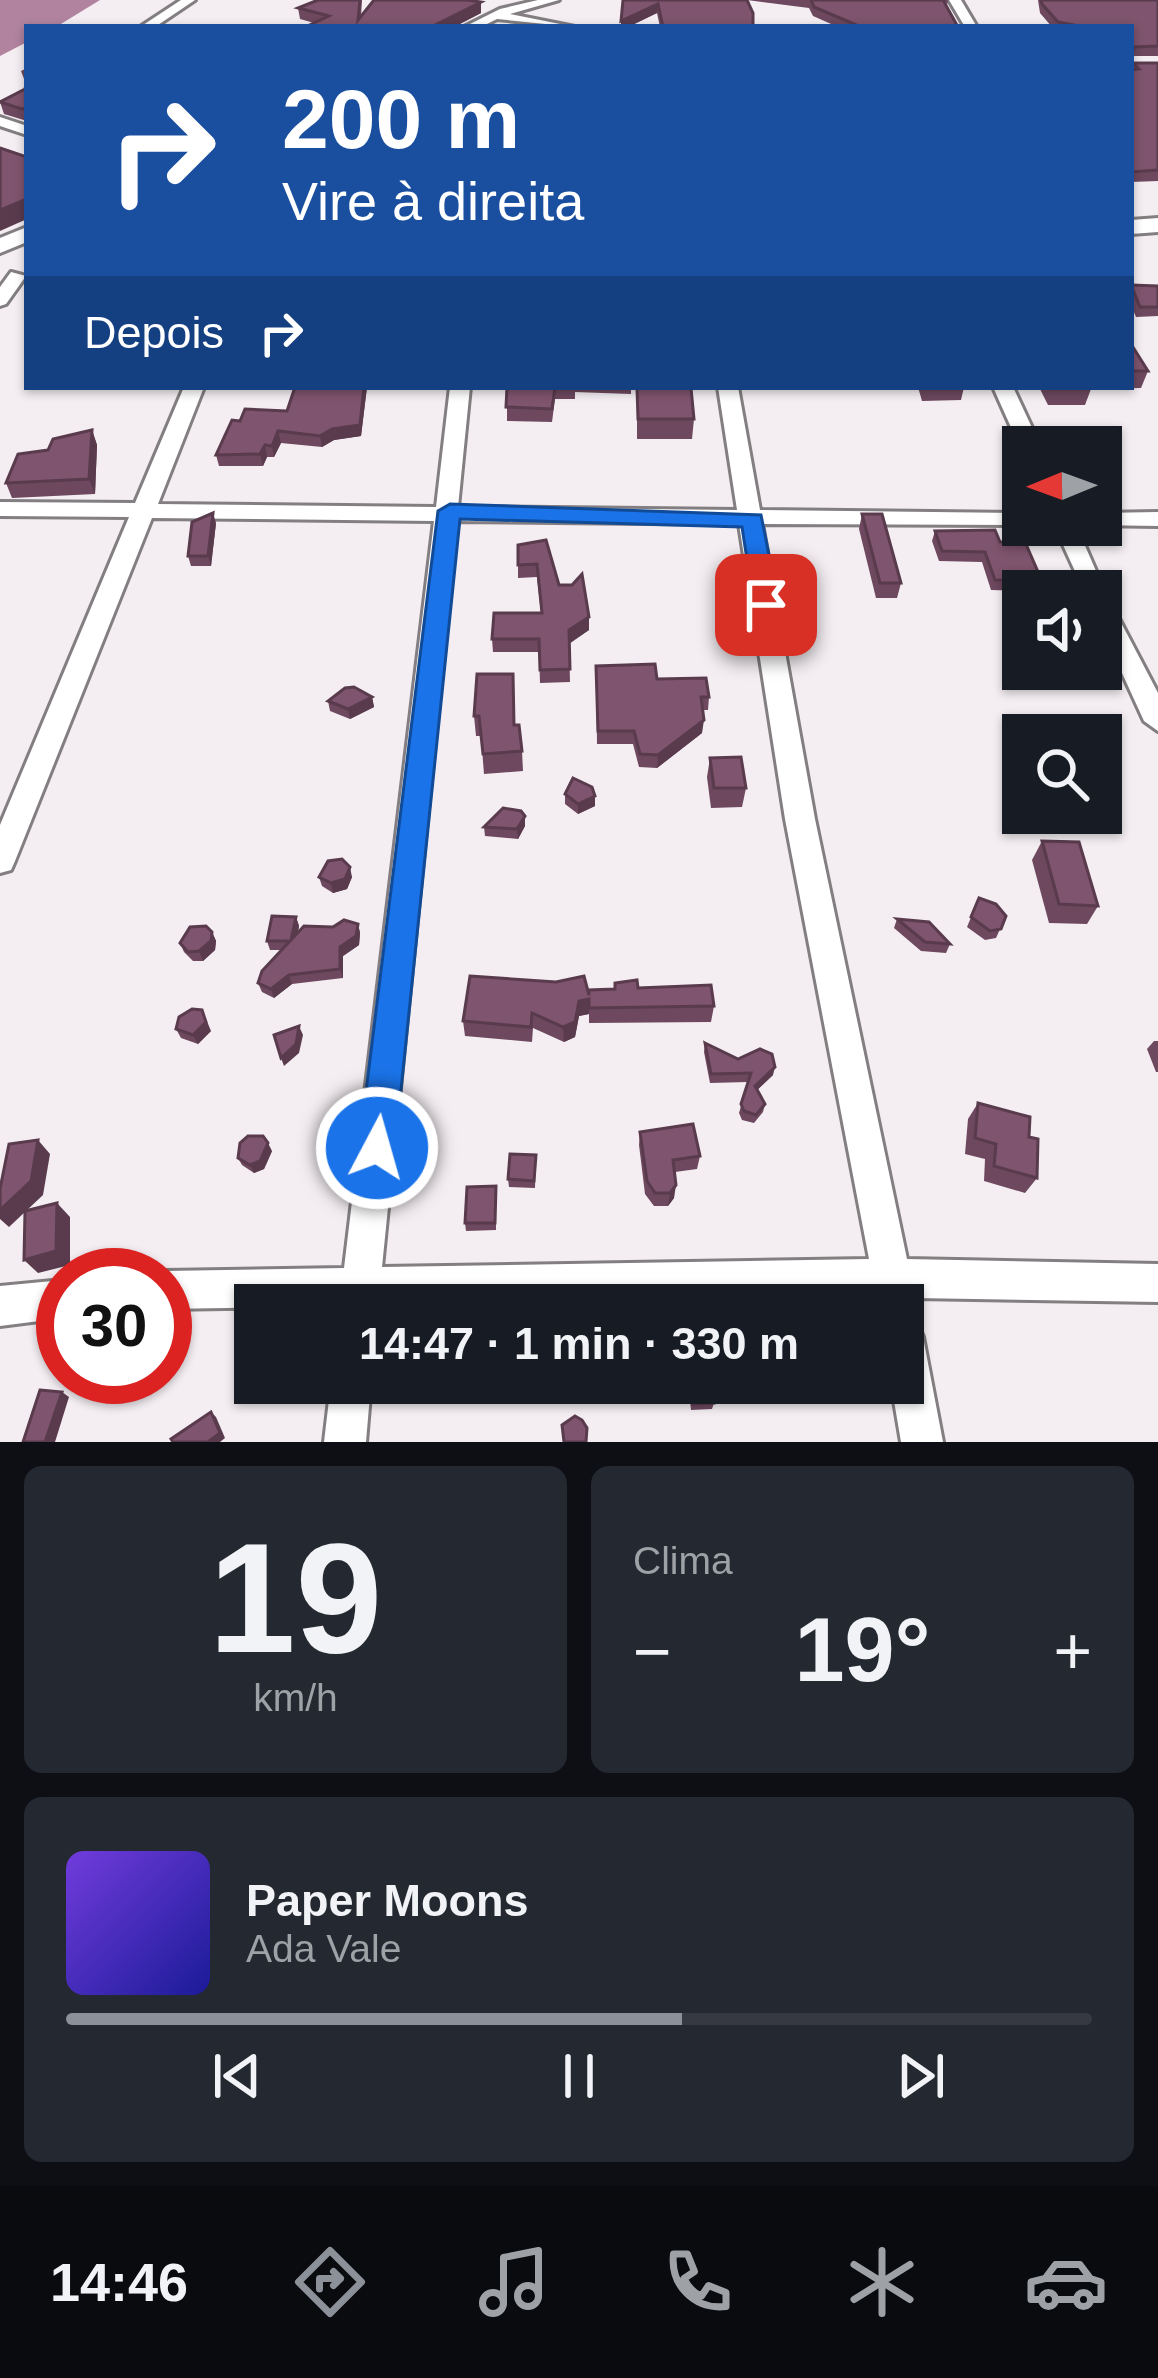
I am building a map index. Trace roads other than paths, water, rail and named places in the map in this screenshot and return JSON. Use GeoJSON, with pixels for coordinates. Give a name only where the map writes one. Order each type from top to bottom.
{"type":"FeatureCollection","features":[{"type":"Feature","properties":{"kind":"street"},"geometry":{"type":"LineString","coordinates":[[151,24],[188,0]]}},
{"type":"Feature","properties":{"kind":"street"},"geometry":{"type":"LineString","coordinates":[[477,24],[554,0]]}},
{"type":"Feature","properties":{"kind":"street"},"geometry":{"type":"LineString","coordinates":[[495,16],[548,24]]}},
{"type":"Feature","properties":{"kind":"street"},"geometry":{"type":"LineString","coordinates":[[0,300],[17,276]]}},
{"type":"Feature","properties":{"kind":"street"},"geometry":{"type":"LineString","coordinates":[[0,861],[193,390]]}},
{"type":"Feature","properties":{"kind":"street"},"geometry":{"type":"LineString","coordinates":[[361,1284],[460,390]]}},
{"type":"Feature","properties":{"kind":"street"},"geometry":{"type":"LineString","coordinates":[[729,390],[800,819],[893,1284]]}},
{"type":"Feature","properties":{"kind":"street"},"geometry":{"type":"LineString","coordinates":[[1004,390],[1021,426]]}},
{"type":"Feature","properties":{"kind":"street"},"geometry":{"type":"LineString","coordinates":[[0,509],[1002,520]]}},
{"type":"Feature","properties":{"kind":"street"},"geometry":{"type":"LineString","coordinates":[[1122,520],[1158,519]]}},
{"type":"Feature","properties":{"kind":"street"},"geometry":{"type":"LineString","coordinates":[[1122,646],[1158,722]]}},
{"type":"Feature","properties":{"kind":"street"},"geometry":{"type":"LineString","coordinates":[[924,1291],[1158,1283]]}},
{"type":"Feature","properties":{"kind":"street"},"geometry":{"type":"LineString","coordinates":[[192,1291],[234,1292]]}},
{"type":"Feature","properties":{"kind":"street"},"geometry":{"type":"LineString","coordinates":[[0,1306],[36,1302]]}},
{"type":"Feature","properties":{"kind":"street"},"geometry":{"type":"LineString","coordinates":[[345,1442],[349,1404]]}},
{"type":"Feature","properties":{"kind":"street"},"geometry":{"type":"LineString","coordinates":[[915,1404],[922,1442]]}}]}
